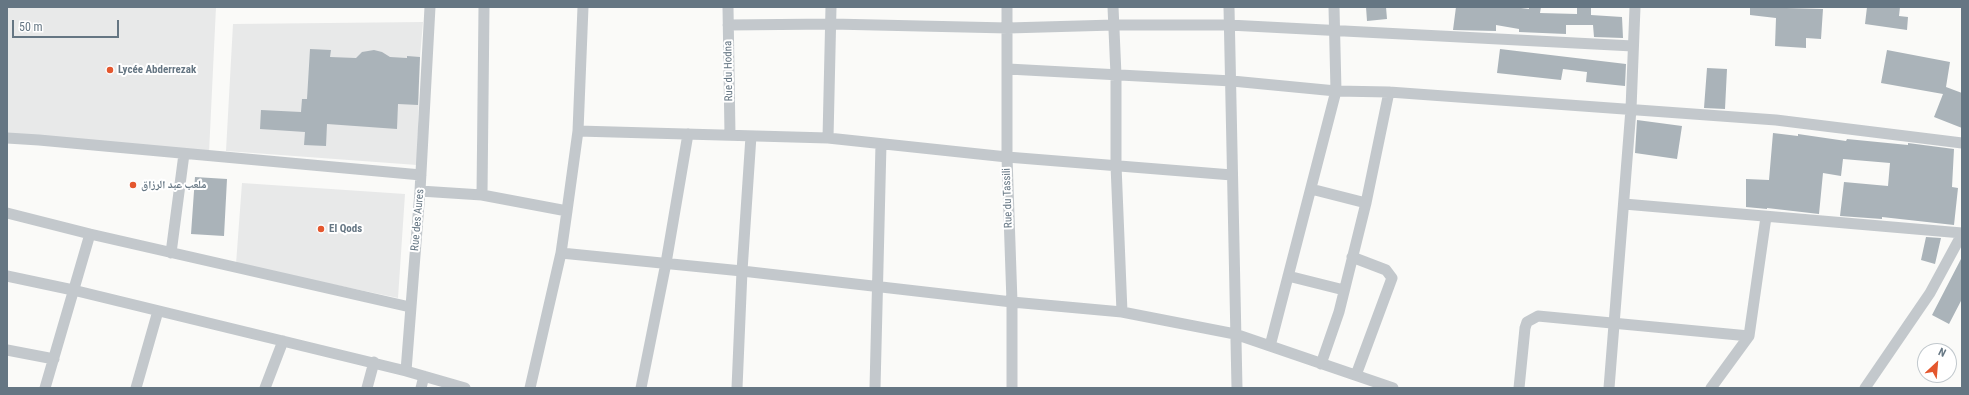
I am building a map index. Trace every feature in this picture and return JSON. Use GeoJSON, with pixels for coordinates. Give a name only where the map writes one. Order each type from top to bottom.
{"type":"FeatureCollection","features":[{"type":"Feature","properties":{"kind":"street","name":"Rue des Aures"},"geometry":{"type":"LineString","coordinates":[[406,371],[420,191],[430,7]]}},
{"type":"Feature","properties":{"kind":"street"},"geometry":{"type":"LineString","coordinates":[[482,195],[484,7]]}},
{"type":"Feature","properties":{"kind":"street"},"geometry":{"type":"LineString","coordinates":[[530,388],[561,253],[567,211],[578,131],[583,7]]}},
{"type":"Feature","properties":{"kind":"street","name":"Rue du Hodna"},"geometry":{"type":"LineString","coordinates":[[728,7],[730,135]]}},
{"type":"Feature","properties":{"kind":"street"},"geometry":{"type":"LineString","coordinates":[[828,138],[832,24],[831,7]]}},
{"type":"Feature","properties":{"kind":"street","name":"Rue du Tassili"},"geometry":{"type":"LineString","coordinates":[[1007,7],[1008,69],[1006,157],[1012,302],[1012,388]]}},
{"type":"Feature","properties":{"kind":"street"},"geometry":{"type":"LineString","coordinates":[[1113,7],[1116,75],[1116,165],[1122,312]]}},
{"type":"Feature","properties":{"kind":"street"},"geometry":{"type":"LineString","coordinates":[[1229,7],[1232,82],[1232,175],[1237,388]]}},
{"type":"Feature","properties":{"kind":"street"},"geometry":{"type":"LineString","coordinates":[[1270,346],[1336,91],[1334,7]]}},
{"type":"Feature","properties":{"kind":"street"},"geometry":{"type":"LineString","coordinates":[[1609,388],[1631,109],[1635,7]]}},
{"type":"Feature","properties":{"kind":"street"},"geometry":{"type":"LineString","coordinates":[[728,25],[832,24],[1008,28],[1114,25],[1229,25],[1633,46]]}},
{"type":"Feature","properties":{"kind":"street"},"geometry":{"type":"LineString","coordinates":[[1008,69],[1232,82],[1336,91],[1389,92],[1776,120],[1962,143]]}},
{"type":"Feature","properties":{"kind":"street"},"geometry":{"type":"LineString","coordinates":[[1321,364],[1339,312],[1366,203],[1389,92]]}},
{"type":"Feature","properties":{"kind":"street"},"geometry":{"type":"LineString","coordinates":[[578,131],[828,138],[1006,157],[1232,175]]}},
{"type":"Feature","properties":{"kind":"street"},"geometry":{"type":"LineString","coordinates":[[641,388],[666,263],[688,134]]}},
{"type":"Feature","properties":{"kind":"street"},"geometry":{"type":"LineString","coordinates":[[737,388],[742,271],[751,136]]}},
{"type":"Feature","properties":{"kind":"street"},"geometry":{"type":"LineString","coordinates":[[7,138],[421,175]]}},
{"type":"Feature","properties":{"kind":"street"},"geometry":{"type":"LineString","coordinates":[[875,388],[881,144]]}},
{"type":"Feature","properties":{"kind":"street"},"geometry":{"type":"LineString","coordinates":[[171,253],[184,154]]}},
{"type":"Feature","properties":{"kind":"street"},"geometry":{"type":"LineString","coordinates":[[1310,190],[1366,203]]}},
{"type":"Feature","properties":{"kind":"street"},"geometry":{"type":"LineString","coordinates":[[420,191],[482,195],[567,211]]}},
{"type":"Feature","properties":{"kind":"street"},"geometry":{"type":"LineString","coordinates":[[1624,204],[1962,234],[1930,293],[1865,388]]}},
{"type":"Feature","properties":{"kind":"street"},"geometry":{"type":"LineString","coordinates":[[7,214],[410,307]]}},
{"type":"Feature","properties":{"kind":"street"},"geometry":{"type":"LineString","coordinates":[[1711,388],[1749,336],[1766,217]]}},
{"type":"Feature","properties":{"kind":"street"},"geometry":{"type":"LineString","coordinates":[[45,388],[90,234]]}},
{"type":"Feature","properties":{"kind":"street"},"geometry":{"type":"LineString","coordinates":[[561,253],[742,271],[1012,302],[1122,312],[1235,334],[1393,388]]}},
{"type":"Feature","properties":{"kind":"street"},"geometry":{"type":"LineString","coordinates":[[1352,258],[1386,270],[1392,278],[1356,375]]}},
{"type":"Feature","properties":{"kind":"street"},"geometry":{"type":"LineString","coordinates":[[7,276],[73,290],[374,362],[465,388]]}},
{"type":"Feature","properties":{"kind":"street"},"geometry":{"type":"LineString","coordinates":[[1288,276],[1344,290]]}},
{"type":"Feature","properties":{"kind":"street"},"geometry":{"type":"LineString","coordinates":[[136,388],[158,311]]}},
{"type":"Feature","properties":{"kind":"street"},"geometry":{"type":"LineString","coordinates":[[1519,388],[1525,328],[1527,322],[1538,316],[1615,322],[1749,336]]}},
{"type":"Feature","properties":{"kind":"street"},"geometry":{"type":"LineString","coordinates":[[265,388],[283,341]]}},
{"type":"Feature","properties":{"kind":"street"},"geometry":{"type":"LineString","coordinates":[[7,350],[54,359]]}},
{"type":"Feature","properties":{"kind":"street"},"geometry":{"type":"LineString","coordinates":[[367,388],[374,362]]}},
{"type":"Feature","properties":{"kind":"street"},"geometry":{"type":"LineString","coordinates":[[421,388],[424,376]]}},
{"type":"Feature","properties":{"kind":"shaded area","name":"Lycée Abderrezak"},"geometry":{"type":"Polygon","coordinates":[[[7,7],[216,7],[209,153],[7,133],[7,7]]]}},
{"type":"Feature","properties":{"kind":"shaded area"},"geometry":{"type":"Polygon","coordinates":[[[423,22],[420,57],[417,165],[226,151],[233,24],[423,22]]]}},
{"type":"Feature","properties":{"kind":"shaded area","name":"El Qods"},"geometry":{"type":"Polygon","coordinates":[[[242,183],[405,194],[398,298],[236,264],[242,183]]]}},
{"type":"Feature","properties":{"kind":"building"},"geometry":{"type":"Polygon","coordinates":[[[1366,7],[1386,7],[1387,19],[1367,21],[1366,7]]]}},
{"type":"Feature","properties":{"kind":"building"},"geometry":{"type":"Polygon","coordinates":[[[1456,7],[1513,7],[1529,9],[1529,7],[1541,7],[1540,13],[1577,14],[1577,7],[1591,7],[1591,15],[1622,17],[1623,38],[1594,37],[1593,25],[1566,25],[1566,34],[1519,32],[1519,29],[1496,25],[1496,31],[1453,30],[1456,7]]]}},
{"type":"Feature","properties":{"kind":"building"},"geometry":{"type":"Polygon","coordinates":[[[1750,7],[1823,9],[1821,39],[1806,38],[1806,48],[1775,46],[1776,18],[1750,15],[1750,7]]]}},
{"type":"Feature","properties":{"kind":"building"},"geometry":{"type":"Polygon","coordinates":[[[1867,7],[1900,7],[1899,16],[1908,17],[1907,30],[1865,24],[1867,7]]]}},
{"type":"Feature","properties":{"kind":"building"},"geometry":{"type":"Polygon","coordinates":[[[310,49],[331,50],[330,57],[356,58],[362,52],[374,50],[382,52],[390,57],[420,57],[418,105],[398,104],[397,129],[327,124],[326,146],[304,145],[305,132],[260,129],[261,110],[301,112],[302,99],[307,99],[310,49]]]}},
{"type":"Feature","properties":{"kind":"building"},"geometry":{"type":"Polygon","coordinates":[[[1500,49],[1626,64],[1625,86],[1586,82],[1587,72],[1563,69],[1561,80],[1497,73],[1500,49]]]}},
{"type":"Feature","properties":{"kind":"building"},"geometry":{"type":"Polygon","coordinates":[[[1887,50],[1950,62],[1946,87],[1962,93],[1962,128],[1934,117],[1943,94],[1881,83],[1887,50]]]}},
{"type":"Feature","properties":{"kind":"building"},"geometry":{"type":"Polygon","coordinates":[[[1707,68],[1727,69],[1725,109],[1704,108],[1707,68]]]}},
{"type":"Feature","properties":{"kind":"building"},"geometry":{"type":"Polygon","coordinates":[[[1637,120],[1682,126],[1677,159],[1635,153],[1637,120]]]}},
{"type":"Feature","properties":{"kind":"building"},"geometry":{"type":"Polygon","coordinates":[[[1773,133],[1798,136],[1798,134],[1846,141],[1847,139],[1908,145],[1908,143],[1954,149],[1952,187],[1958,188],[1954,225],[1882,217],[1882,219],[1840,216],[1844,182],[1888,186],[1890,163],[1843,159],[1841,176],[1823,173],[1819,214],[1746,207],[1746,179],[1769,180],[1773,133]]]}},
{"type":"Feature","properties":{"kind":"building"},"geometry":{"type":"Polygon","coordinates":[[[195,177],[227,179],[224,236],[191,234],[195,177]]]}},
{"type":"Feature","properties":{"kind":"building"},"geometry":{"type":"Polygon","coordinates":[[[1926,237],[1941,238],[1935,264],[1921,260],[1926,237]]]}},
{"type":"Feature","properties":{"kind":"building"},"geometry":{"type":"Polygon","coordinates":[[[1962,257],[1962,299],[1949,324],[1932,315],[1962,257]]]}},
{"type":"Feature","properties":{"kind":"place","name":"Lycée Abderrezak"},"geometry":{"type":"Point","coordinates":[110,70]}},
{"type":"Feature","properties":{"kind":"place","name":"ملعب عبد الرزاق"},"geometry":{"type":"Point","coordinates":[133,185]}},
{"type":"Feature","properties":{"kind":"place","name":"El Qods"},"geometry":{"type":"Point","coordinates":[321,229]}}]}
